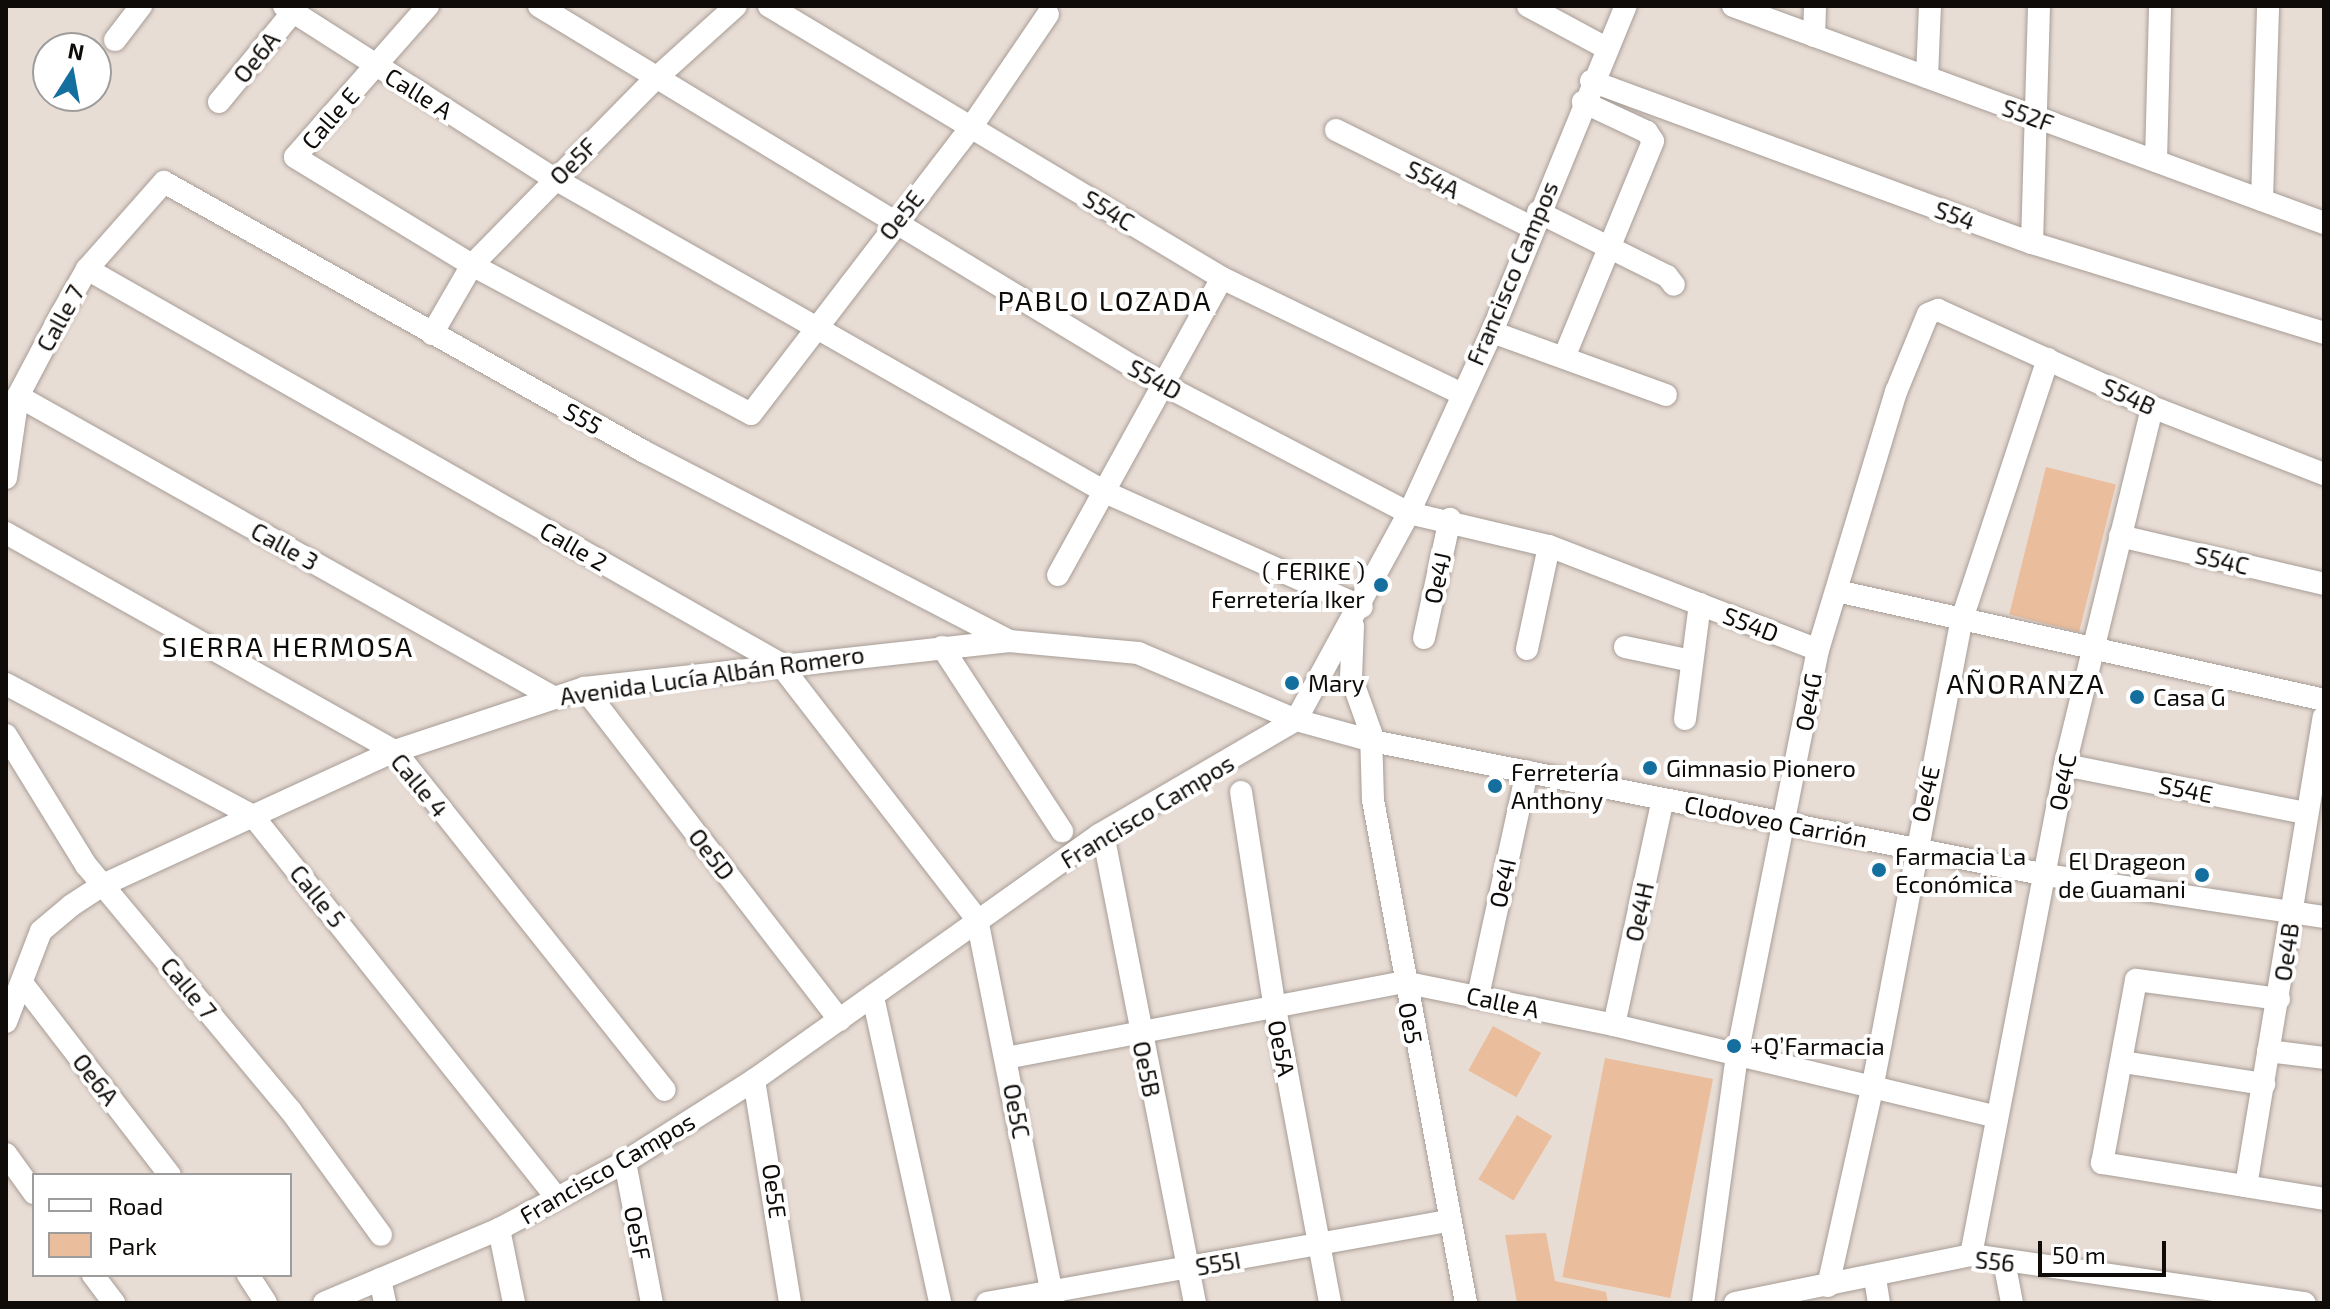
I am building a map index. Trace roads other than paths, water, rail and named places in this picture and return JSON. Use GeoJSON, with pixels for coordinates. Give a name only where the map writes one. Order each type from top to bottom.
{"type":"FeatureCollection","features":[{"type":"Feature","properties":{"kind":"street"},"geometry":{"type":"LineString","coordinates":[[115,40],[141,6]]}},
{"type":"Feature","properties":{"kind":"street","name":"Calle E"},"geometry":{"type":"LineString","coordinates":[[428,6],[295,157],[472,265]]}},
{"type":"Feature","properties":{"kind":"street","name":"S54D"},"geometry":{"type":"LineString","coordinates":[[539,6],[654,80],[897,219],[957,263],[1162,384],[1409,513],[1450,519],[1549,546],[1818,650]]}},
{"type":"Feature","properties":{"kind":"street","name":"Oe5F"},"geometry":{"type":"LineString","coordinates":[[432,334],[472,265],[654,80],[736,6]]}},
{"type":"Feature","properties":{"kind":"street","name":"S54C"},"geometry":{"type":"LineString","coordinates":[[769,6],[1222,278],[1460,393]]}},
{"type":"Feature","properties":{"kind":"street"},"geometry":{"type":"LineString","coordinates":[[1528,6],[1606,48]]}},
{"type":"Feature","properties":{"kind":"street","name":"Francisco Campos"},"geometry":{"type":"LineString","coordinates":[[324,1303],[499,1229],[625,1162],[754,1080],[977,919],[1103,834],[1296,720],[1358,614],[1409,513],[1460,393],[1492,332],[1534,219],[1626,6]]}},
{"type":"Feature","properties":{"kind":"street","name":"S52F"},"geometry":{"type":"LineString","coordinates":[[1733,6],[2324,223]]}},
{"type":"Feature","properties":{"kind":"street"},"geometry":{"type":"LineString","coordinates":[[1814,36],[1815,6]]}},
{"type":"Feature","properties":{"kind":"street"},"geometry":{"type":"LineString","coordinates":[[1927,77],[1930,6]]}},
{"type":"Feature","properties":{"kind":"street"},"geometry":{"type":"LineString","coordinates":[[2032,243],[2039,6]]}},
{"type":"Feature","properties":{"kind":"street"},"geometry":{"type":"LineString","coordinates":[[2156,161],[2160,6]]}},
{"type":"Feature","properties":{"kind":"street"},"geometry":{"type":"LineString","coordinates":[[2262,200],[2268,6]]}},
{"type":"Feature","properties":{"kind":"street","name":"Calle A"},"geometry":{"type":"LineString","coordinates":[[288,9],[555,179]]}},
{"type":"Feature","properties":{"kind":"street","name":"Oe6A"},"geometry":{"type":"LineString","coordinates":[[219,102],[288,9]]}},
{"type":"Feature","properties":{"kind":"street","name":"Oe5E"},"geometry":{"type":"LineString","coordinates":[[472,265],[751,414],[820,326],[897,219],[972,126],[1048,14]]}},
{"type":"Feature","properties":{"kind":"street"},"geometry":{"type":"LineString","coordinates":[[1565,355],[1653,141],[1647,132],[1587,91]]}},
{"type":"Feature","properties":{"kind":"street","name":"S54"},"geometry":{"type":"LineString","coordinates":[[1587,91],[2032,243],[2324,333]]}},
{"type":"Feature","properties":{"kind":"street","name":"S54A"},"geometry":{"type":"LineString","coordinates":[[1336,130],[1667,276],[1674,285]]}},
{"type":"Feature","properties":{"kind":"street"},"geometry":{"type":"LineString","coordinates":[[555,179],[820,326],[1107,493],[1358,614]]}},
{"type":"Feature","properties":{"kind":"street","name":"Calle 7"},"geometry":{"type":"LineString","coordinates":[[6,478],[18,396],[87,269],[164,182]]}},
{"type":"Feature","properties":{"kind":"street","name":"S55"},"geometry":{"type":"LineString","coordinates":[[164,182],[643,451],[1009,641]]}},
{"type":"Feature","properties":{"kind":"street","name":"Calle 2"},"geometry":{"type":"LineString","coordinates":[[87,269],[779,663],[977,919]]}},
{"type":"Feature","properties":{"kind":"street"},"geometry":{"type":"LineString","coordinates":[[1058,575],[1107,493],[1162,384],[1222,278]]}},
{"type":"Feature","properties":{"kind":"street","name":"S54B"},"geometry":{"type":"LineString","coordinates":[[1938,310],[2152,407],[2324,474]]}},
{"type":"Feature","properties":{"kind":"street","name":"Oe4G"},"geometry":{"type":"LineString","coordinates":[[1703,1303],[1737,1055],[1786,824],[1818,650],[1896,392],[1928,314],[1938,310]]}},
{"type":"Feature","properties":{"kind":"street"},"geometry":{"type":"LineString","coordinates":[[1492,332],[1565,355],[1666,395]]}},
{"type":"Feature","properties":{"kind":"street","name":"Oe4E"},"geometry":{"type":"LineString","coordinates":[[1828,1286],[1873,1084],[1914,847],[1961,622],[2048,359]]}},
{"type":"Feature","properties":{"kind":"street","name":"Calle 3"},"geometry":{"type":"LineString","coordinates":[[18,396],[551,696]]}},
{"type":"Feature","properties":{"kind":"street","name":"Oe4C"},"geometry":{"type":"LineString","coordinates":[[1971,1255],[2089,652],[2152,407]]}},
{"type":"Feature","properties":{"kind":"street","name":"Oe4J"},"geometry":{"type":"LineString","coordinates":[[1424,638],[1450,519]]}},
{"type":"Feature","properties":{"kind":"street","name":"Calle 4"},"geometry":{"type":"LineString","coordinates":[[6,533],[395,751],[665,1090]]}},
{"type":"Feature","properties":{"kind":"street","name":"S54C"},"geometry":{"type":"LineString","coordinates":[[2120,536],[2324,584]]}},
{"type":"Feature","properties":{"kind":"street"},"geometry":{"type":"LineString","coordinates":[[1527,649],[1549,546]]}},
{"type":"Feature","properties":{"kind":"street"},"geometry":{"type":"LineString","coordinates":[[1837,591],[2089,652],[2324,700]]}},
{"type":"Feature","properties":{"kind":"street"},"geometry":{"type":"LineString","coordinates":[[1685,719],[1700,604]]}},
{"type":"Feature","properties":{"kind":"street","name":"Oe5"},"geometry":{"type":"LineString","coordinates":[[1358,614],[1351,677],[1372,741],[1373,800],[1403,982],[1466,1303]]}},
{"type":"Feature","properties":{"kind":"street","name":"Avenida Lucía Albán Romero"},"geometry":{"type":"LineString","coordinates":[[6,1022],[41,931],[103,885],[395,751],[551,696],[584,688],[779,663],[1009,641],[1138,653],[1296,720],[1372,741]]}},
{"type":"Feature","properties":{"kind":"street"},"geometry":{"type":"LineString","coordinates":[[942,647],[1062,831]]}},
{"type":"Feature","properties":{"kind":"street"},"geometry":{"type":"LineString","coordinates":[[1625,647],[1692,661]]}},
{"type":"Feature","properties":{"kind":"street","name":"Calle 5"},"geometry":{"type":"LineString","coordinates":[[6,684],[253,816],[556,1197]]}},
{"type":"Feature","properties":{"kind":"street","name":"Oe5D"},"geometry":{"type":"LineString","coordinates":[[584,688],[840,1020]]}},
{"type":"Feature","properties":{"kind":"street","name":"Oe4B"},"geometry":{"type":"LineString","coordinates":[[2246,1186],[2324,717]]}},
{"type":"Feature","properties":{"kind":"street","name":"Calle 7"},"geometry":{"type":"LineString","coordinates":[[6,735],[103,885],[291,1111],[381,1235]]}},
{"type":"Feature","properties":{"kind":"street","name":"Clodoveo Carrión"},"geometry":{"type":"LineString","coordinates":[[1372,741],[2046,875],[2324,917]]}},
{"type":"Feature","properties":{"kind":"street","name":"S54E"},"geometry":{"type":"LineString","coordinates":[[2065,765],[2306,813]]}},
{"type":"Feature","properties":{"kind":"street","name":"Oe4I"},"geometry":{"type":"LineString","coordinates":[[1478,996],[1527,771]]}},
{"type":"Feature","properties":{"kind":"street","name":"Oe5A"},"geometry":{"type":"LineString","coordinates":[[1241,792],[1274,1003],[1330,1303]]}},
{"type":"Feature","properties":{"kind":"street","name":"Oe4H"},"geometry":{"type":"LineString","coordinates":[[1614,1025],[1663,799]]}},
{"type":"Feature","properties":{"kind":"street","name":"Oe5B"},"geometry":{"type":"LineString","coordinates":[[1103,834],[1139,1032],[1195,1303]]}},
{"type":"Feature","properties":{"kind":"street","name":"Oe5C"},"geometry":{"type":"LineString","coordinates":[[977,919],[1054,1298]]}},
{"type":"Feature","properties":{"kind":"street"},"geometry":{"type":"LineString","coordinates":[[2279,999],[2139,978],[2102,1163],[2324,1199]]}},
{"type":"Feature","properties":{"kind":"street","name":"Calle A"},"geometry":{"type":"LineString","coordinates":[[1006,1058],[1274,1003],[1403,982],[1614,1025],[1873,1084],[1996,1117]]}},
{"type":"Feature","properties":{"kind":"street","name":"Oe6A"},"geometry":{"type":"LineString","coordinates":[[22,983],[168,1173]]}},
{"type":"Feature","properties":{"kind":"street"},"geometry":{"type":"LineString","coordinates":[[873,997],[940,1303]]}},
{"type":"Feature","properties":{"kind":"street"},"geometry":{"type":"LineString","coordinates":[[2268,1051],[2324,1058]]}},
{"type":"Feature","properties":{"kind":"street"},"geometry":{"type":"LineString","coordinates":[[2123,1062],[2264,1084]]}},
{"type":"Feature","properties":{"kind":"street","name":"Oe5E"},"geometry":{"type":"LineString","coordinates":[[754,1080],[790,1303]]}},
{"type":"Feature","properties":{"kind":"street"},"geometry":{"type":"LineString","coordinates":[[6,1154],[32,1190]]}},
{"type":"Feature","properties":{"kind":"street","name":"Oe5F"},"geometry":{"type":"LineString","coordinates":[[625,1162],[652,1303]]}},
{"type":"Feature","properties":{"kind":"street","name":"S55I"},"geometry":{"type":"LineString","coordinates":[[987,1303],[1054,1298],[1189,1268],[1448,1221]]}},
{"type":"Feature","properties":{"kind":"street"},"geometry":{"type":"LineString","coordinates":[[499,1229],[514,1303]]}},
{"type":"Feature","properties":{"kind":"street","name":"S56"},"geometry":{"type":"LineString","coordinates":[[1745,1302],[1875,1278],[1971,1255],[2154,1292],[2295,1302]]}},
{"type":"Feature","properties":{"kind":"street"},"geometry":{"type":"LineString","coordinates":[[2004,1261],[2012,1303]]}},
{"type":"Feature","properties":{"kind":"street"},"geometry":{"type":"LineString","coordinates":[[94,1277],[114,1303]]}},
{"type":"Feature","properties":{"kind":"street"},"geometry":{"type":"LineString","coordinates":[[249,1277],[266,1303]]}},
{"type":"Feature","properties":{"kind":"street"},"geometry":{"type":"LineString","coordinates":[[1875,1278],[1879,1303]]}},
{"type":"Feature","properties":{"kind":"street"},"geometry":{"type":"LineString","coordinates":[[380,1279],[385,1303]]}},
{"type":"Feature","properties":{"kind":"place","name":"( FERIKE ) Ferretería Iker"},"geometry":{"type":"Point","coordinates":[1381,585]}},
{"type":"Feature","properties":{"kind":"place","name":"Mary"},"geometry":{"type":"Point","coordinates":[1292,683]}},
{"type":"Feature","properties":{"kind":"place","name":"Casa G"},"geometry":{"type":"Point","coordinates":[2137,697]}},
{"type":"Feature","properties":{"kind":"place","name":"Gimnasio Pionero"},"geometry":{"type":"Point","coordinates":[1650,768]}},
{"type":"Feature","properties":{"kind":"place","name":"Ferretería Anthony"},"geometry":{"type":"Point","coordinates":[1495,786]}},
{"type":"Feature","properties":{"kind":"place","name":"Farmacia La Económica"},"geometry":{"type":"Point","coordinates":[1879,870]}},
{"type":"Feature","properties":{"kind":"place","name":"El Drageon de Guamani"},"geometry":{"type":"Point","coordinates":[2202,875]}},
{"type":"Feature","properties":{"kind":"place","name":"+Q’Farmacia"},"geometry":{"type":"Point","coordinates":[1734,1046]}},
{"type":"Feature","properties":{"kind":"district","name":"PABLO LOZADA"},"geometry":{"type":"Point","coordinates":[1105,300]}},
{"type":"Feature","properties":{"kind":"district","name":"SIERRA HERMOSA"},"geometry":{"type":"Point","coordinates":[288,646]}},
{"type":"Feature","properties":{"kind":"district","name":"AÑORANZA"},"geometry":{"type":"Point","coordinates":[2026,683]}}]}
